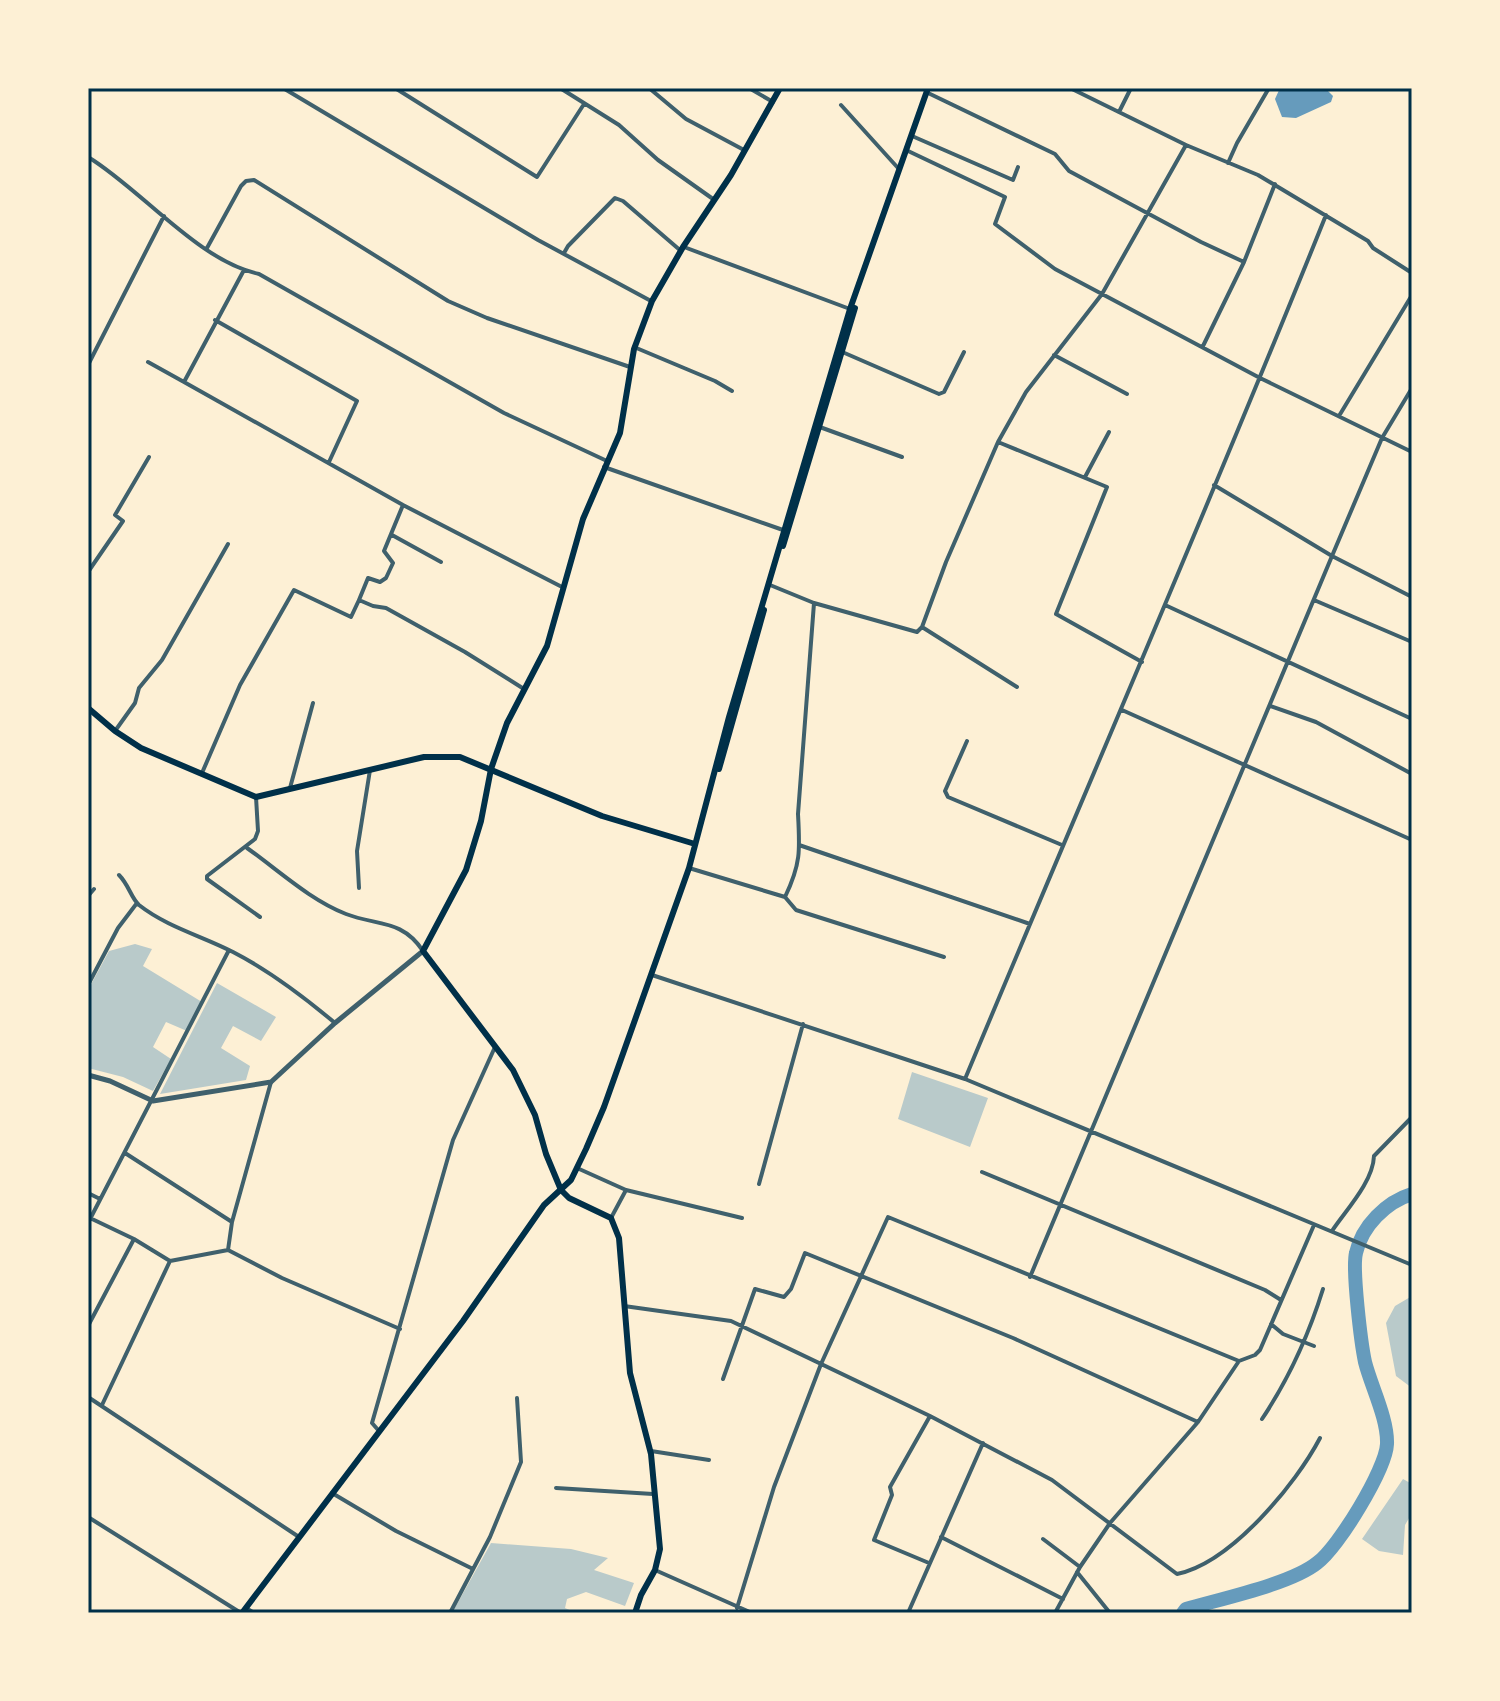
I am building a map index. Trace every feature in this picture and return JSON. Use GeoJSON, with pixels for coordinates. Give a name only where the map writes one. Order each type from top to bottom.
{"type":"FeatureCollection","features":[{"type":"Feature","properties":{"kind":"main road"},"geometry":{"type":"LineString","coordinates":[[635,1613],[655,1570],[660,1549],[651,1451],[630,1373],[619,1238],[611,1218],[569,1198],[561,1190],[535,1115],[513,1070],[423,951],[473,852],[491,769],[507,723],[547,646],[583,519],[620,433],[634,347],[652,301],[780,88]]}},
{"type":"Feature","properties":{"kind":"main road"},"geometry":{"type":"LineString","coordinates":[[243,1611],[463,1321],[535,1216],[571,1180],[577,1168],[604,1107],[689,868],[769,585],[840,351],[906,150],[929,90]]}},
{"type":"Feature","properties":{"kind":"main road"},"geometry":{"type":"LineString","coordinates":[[840,351],[850,309],[906,150]]}},
{"type":"Feature","properties":{"kind":"main road"},"geometry":{"type":"LineString","coordinates":[[769,585],[783,530],[817,426]]}},
{"type":"Feature","properties":{"kind":"main road"},"geometry":{"type":"LineString","coordinates":[[88,708],[141,748],[256,797],[424,757],[460,757],[602,816],[695,844]]}},
{"type":"Feature","properties":{"kind":"street"},"geometry":{"type":"LineString","coordinates":[[283,88],[564,253],[652,301]]}},
{"type":"Feature","properties":{"kind":"street"},"geometry":{"type":"LineString","coordinates":[[395,88],[537,177],[584,104]]}},
{"type":"Feature","properties":{"kind":"street"},"geometry":{"type":"LineString","coordinates":[[560,88],[619,125],[658,160],[713,199]]}},
{"type":"Feature","properties":{"kind":"street"},"geometry":{"type":"LineString","coordinates":[[649,88],[656,90],[686,119],[744,150]]}},
{"type":"Feature","properties":{"kind":"street"},"geometry":{"type":"LineString","coordinates":[[749,88],[773,102]]}},
{"type":"Feature","properties":{"kind":"street"},"geometry":{"type":"LineString","coordinates":[[1070,88],[1186,145],[1275,184],[1412,273]]}},
{"type":"Feature","properties":{"kind":"street"},"geometry":{"type":"LineString","coordinates":[[1119,112],[1131,88]]}},
{"type":"Feature","properties":{"kind":"street"},"geometry":{"type":"LineString","coordinates":[[1228,163],[1269,88]]}},
{"type":"Feature","properties":{"kind":"street"},"geometry":{"type":"LineString","coordinates":[[929,90],[1055,154],[1069,171],[1244,262]]}},
{"type":"Feature","properties":{"kind":"street"},"geometry":{"type":"LineString","coordinates":[[841,105],[898,168]]}},
{"type":"Feature","properties":{"kind":"street"},"geometry":{"type":"LineString","coordinates":[[911,136],[1013,180],[1018,167]]}},
{"type":"Feature","properties":{"kind":"street"},"geometry":{"type":"LineString","coordinates":[[769,585],[814,603],[917,632],[922,627],[946,562],[998,442],[1026,392],[1102,294],[1186,145]]}},
{"type":"Feature","properties":{"kind":"street"},"geometry":{"type":"LineString","coordinates":[[906,150],[1005,197],[995,224],[1055,269],[1260,378],[1412,452]]}},
{"type":"Feature","properties":{"kind":"street"},"geometry":{"type":"LineString","coordinates":[[88,157],[207,248],[244,270],[259,274],[504,413],[606,464],[783,530]]}},
{"type":"Feature","properties":{"kind":"street"},"geometry":{"type":"LineString","coordinates":[[207,248],[241,186],[246,181],[254,180],[448,301],[487,318],[630,367]]}},
{"type":"Feature","properties":{"kind":"street"},"geometry":{"type":"LineString","coordinates":[[1203,346],[1244,262],[1275,184]]}},
{"type":"Feature","properties":{"kind":"street"},"geometry":{"type":"LineString","coordinates":[[564,253],[615,198],[623,201],[682,249],[850,309]]}},
{"type":"Feature","properties":{"kind":"street"},"geometry":{"type":"LineString","coordinates":[[965,1079],[1122,710],[1326,215]]}},
{"type":"Feature","properties":{"kind":"street"},"geometry":{"type":"LineString","coordinates":[[88,365],[164,216]]}},
{"type":"Feature","properties":{"kind":"street"},"geometry":{"type":"LineString","coordinates":[[184,382],[244,270]]}},
{"type":"Feature","properties":{"kind":"street"},"geometry":{"type":"LineString","coordinates":[[1339,416],[1412,295]]}},
{"type":"Feature","properties":{"kind":"street"},"geometry":{"type":"LineString","coordinates":[[215,320],[357,401],[329,462]]}},
{"type":"Feature","properties":{"kind":"street"},"geometry":{"type":"LineString","coordinates":[[634,347],[732,391]]}},
{"type":"Feature","properties":{"kind":"street"},"geometry":{"type":"LineString","coordinates":[[840,351],[939,394],[944,392],[964,352]]}},
{"type":"Feature","properties":{"kind":"street"},"geometry":{"type":"LineString","coordinates":[[1054,355],[1127,394]]}},
{"type":"Feature","properties":{"kind":"street"},"geometry":{"type":"LineString","coordinates":[[148,362],[403,505],[564,588]]}},
{"type":"Feature","properties":{"kind":"street"},"geometry":{"type":"LineString","coordinates":[[1030,1277],[1382,438],[1412,388]]}},
{"type":"Feature","properties":{"kind":"street"},"geometry":{"type":"LineString","coordinates":[[817,426],[902,457]]}},
{"type":"Feature","properties":{"kind":"street"},"geometry":{"type":"LineString","coordinates":[[1085,477],[1109,432]]}},
{"type":"Feature","properties":{"kind":"street"},"geometry":{"type":"LineString","coordinates":[[998,442],[1107,487],[1056,614],[1142,662]]}},
{"type":"Feature","properties":{"kind":"street"},"geometry":{"type":"LineString","coordinates":[[88,572],[123,521],[115,515],[149,457]]}},
{"type":"Feature","properties":{"kind":"street"},"geometry":{"type":"LineString","coordinates":[[1214,485],[1332,556],[1412,597]]}},
{"type":"Feature","properties":{"kind":"street"},"geometry":{"type":"LineString","coordinates":[[201,776],[240,685],[290,593],[294,590],[302,592],[351,617],[368,578],[380,582],[386,578],[393,563],[384,551],[403,505]]}},
{"type":"Feature","properties":{"kind":"street"},"geometry":{"type":"LineString","coordinates":[[392,535],[441,562]]}},
{"type":"Feature","properties":{"kind":"street"},"geometry":{"type":"LineString","coordinates":[[115,731],[135,703],[139,688],[162,660],[228,544]]}},
{"type":"Feature","properties":{"kind":"street"},"geometry":{"type":"LineString","coordinates":[[359,600],[386,608],[524,689]]}},
{"type":"Feature","properties":{"kind":"street"},"geometry":{"type":"LineString","coordinates":[[1314,600],[1412,642]]}},
{"type":"Feature","properties":{"kind":"street"},"geometry":{"type":"LineString","coordinates":[[785,897],[797,873],[798,814],[814,603]]}},
{"type":"Feature","properties":{"kind":"street"},"geometry":{"type":"LineString","coordinates":[[1165,605],[1287,664],[1412,719]]}},
{"type":"Feature","properties":{"kind":"street"},"geometry":{"type":"LineString","coordinates":[[922,627],[1017,687]]}},
{"type":"Feature","properties":{"kind":"street"},"geometry":{"type":"LineString","coordinates":[[290,788],[313,703]]}},
{"type":"Feature","properties":{"kind":"street"},"geometry":{"type":"LineString","coordinates":[[1270,706],[1316,722],[1412,774]]}},
{"type":"Feature","properties":{"kind":"street"},"geometry":{"type":"LineString","coordinates":[[1122,710],[1412,840]]}},
{"type":"Feature","properties":{"kind":"street"},"geometry":{"type":"LineString","coordinates":[[967,741],[945,791],[948,797],[1062,845]]}},
{"type":"Feature","properties":{"kind":"street"},"geometry":{"type":"LineString","coordinates":[[359,888],[357,851],[370,770]]}},
{"type":"Feature","properties":{"kind":"street"},"geometry":{"type":"LineString","coordinates":[[256,797],[258,831],[247,848],[208,873],[207,879],[260,917]]}},
{"type":"Feature","properties":{"kind":"street"},"geometry":{"type":"LineString","coordinates":[[799,845],[1030,924]]}},
{"type":"Feature","properties":{"kind":"street"},"geometry":{"type":"LineString","coordinates":[[228,1250],[232,1222],[271,1082],[335,1023],[423,951],[407,932],[390,923],[346,914],[314,896],[247,848]]}},
{"type":"Feature","properties":{"kind":"street"},"geometry":{"type":"LineString","coordinates":[[689,868],[785,897],[796,910],[944,957]]}},
{"type":"Feature","properties":{"kind":"street"},"geometry":{"type":"LineString","coordinates":[[119,875],[129,886],[137,903],[170,923],[229,950],[278,980],[335,1023]]}},
{"type":"Feature","properties":{"kind":"street"},"geometry":{"type":"LineString","coordinates":[[88,896],[94,889]]}},
{"type":"Feature","properties":{"kind":"street"},"geometry":{"type":"LineString","coordinates":[[88,985],[118,928],[137,903]]}},
{"type":"Feature","properties":{"kind":"street"},"geometry":{"type":"LineString","coordinates":[[229,950],[89,1221],[134,1239],[170,1261],[228,1250],[282,1278],[400,1329]]}},
{"type":"Feature","properties":{"kind":"street"},"geometry":{"type":"LineString","coordinates":[[651,975],[965,1079],[1411,1264]]}},
{"type":"Feature","properties":{"kind":"street"},"geometry":{"type":"LineString","coordinates":[[759,1184],[803,1024]]}},
{"type":"Feature","properties":{"kind":"street"},"geometry":{"type":"LineString","coordinates":[[380,1432],[372,1423],[453,1140],[496,1045]]}},
{"type":"Feature","properties":{"kind":"street"},"geometry":{"type":"LineString","coordinates":[[88,1075],[110,1081],[153,1101],[271,1082]]}},
{"type":"Feature","properties":{"kind":"street"},"geometry":{"type":"LineString","coordinates":[[1332,1231],[1365,1181],[1374,1156],[1412,1117]]}},
{"type":"Feature","properties":{"kind":"street"},"geometry":{"type":"LineString","coordinates":[[125,1153],[232,1222]]}},
{"type":"Feature","properties":{"kind":"street"},"geometry":{"type":"LineString","coordinates":[[577,1168],[626,1190],[742,1218]]}},
{"type":"Feature","properties":{"kind":"street"},"geometry":{"type":"LineString","coordinates":[[982,1172],[1265,1290],[1281,1300]]}},
{"type":"Feature","properties":{"kind":"street"},"geometry":{"type":"LineString","coordinates":[[611,1218],[626,1190]]}},
{"type":"Feature","properties":{"kind":"street"},"geometry":{"type":"LineString","coordinates":[[88,1193],[100,1199]]}},
{"type":"Feature","properties":{"kind":"street"},"geometry":{"type":"LineString","coordinates":[[737,1608],[774,1487],[821,1364],[888,1217],[1239,1361]]}},
{"type":"Feature","properties":{"kind":"street"},"geometry":{"type":"LineString","coordinates":[[1055,1613],[1078,1569],[1110,1523],[1198,1422],[1239,1361],[1255,1355],[1314,1224]]}},
{"type":"Feature","properties":{"kind":"street"},"geometry":{"type":"LineString","coordinates":[[88,1326],[134,1239]]}},
{"type":"Feature","properties":{"kind":"street"},"geometry":{"type":"LineString","coordinates":[[723,1379],[755,1289],[784,1297],[791,1289],[805,1253],[1013,1338],[1198,1422]]}},
{"type":"Feature","properties":{"kind":"street"},"geometry":{"type":"LineString","coordinates":[[102,1405],[170,1261]]}},
{"type":"Feature","properties":{"kind":"street"},"geometry":{"type":"LineString","coordinates":[[1262,1419],[1278,1394],[1323,1289]]}},
{"type":"Feature","properties":{"kind":"street"},"geometry":{"type":"LineString","coordinates":[[624,1306],[721,1318],[930,1416],[1052,1480],[1177,1574],[1227,1549],[1245,1535],[1299,1476],[1320,1438]]}},
{"type":"Feature","properties":{"kind":"street"},"geometry":{"type":"LineString","coordinates":[[1271,1324],[1283,1334],[1314,1346]]}},
{"type":"Feature","properties":{"kind":"street"},"geometry":{"type":"LineString","coordinates":[[88,1397],[300,1537]]}},
{"type":"Feature","properties":{"kind":"street"},"geometry":{"type":"LineString","coordinates":[[450,1613],[490,1537],[521,1462],[517,1398]]}},
{"type":"Feature","properties":{"kind":"street"},"geometry":{"type":"LineString","coordinates":[[929,1563],[874,1540],[892,1495],[890,1487],[930,1416]]}},
{"type":"Feature","properties":{"kind":"street"},"geometry":{"type":"LineString","coordinates":[[908,1613],[983,1443]]}},
{"type":"Feature","properties":{"kind":"street"},"geometry":{"type":"LineString","coordinates":[[651,1451],[709,1460]]}},
{"type":"Feature","properties":{"kind":"street"},"geometry":{"type":"LineString","coordinates":[[556,1488],[656,1494]]}},
{"type":"Feature","properties":{"kind":"street"},"geometry":{"type":"LineString","coordinates":[[332,1493],[396,1531],[473,1569]]}},
{"type":"Feature","properties":{"kind":"street"},"geometry":{"type":"LineString","coordinates":[[88,1517],[243,1611],[254,1613]]}},
{"type":"Feature","properties":{"kind":"street"},"geometry":{"type":"LineString","coordinates":[[941,1537],[1063,1599]]}},
{"type":"Feature","properties":{"kind":"street"},"geometry":{"type":"LineString","coordinates":[[1043,1539],[1078,1569],[1110,1613]]}},
{"type":"Feature","properties":{"kind":"street"},"geometry":{"type":"LineString","coordinates":[[655,1570],[752,1613]]}},
{"type":"Feature","properties":{"kind":"shaded area"},"geometry":{"type":"Polygon","coordinates":[[[135,944],[152,949],[143,966],[202,1002],[187,1031],[166,1022],[153,1047],[171,1059],[153,1091],[123,1077],[88,1068],[88,990],[109,951],[135,944]]]}},
{"type":"Feature","properties":{"kind":"shaded area"},"geometry":{"type":"Polygon","coordinates":[[[217,983],[276,1017],[261,1041],[233,1026],[221,1048],[250,1066],[246,1080],[160,1094],[217,983]]]}},
{"type":"Feature","properties":{"kind":"shaded area"},"geometry":{"type":"Polygon","coordinates":[[[912,1072],[988,1098],[970,1147],[898,1119],[912,1072]]]}},
{"type":"Feature","properties":{"kind":"shaded area"},"geometry":{"type":"Polygon","coordinates":[[[1412,1296],[1412,1388],[1396,1376],[1386,1323],[1395,1306],[1412,1296]]]}},
{"type":"Feature","properties":{"kind":"shaded area"},"geometry":{"type":"Polygon","coordinates":[[[1403,1479],[1412,1484],[1412,1513],[1405,1525],[1403,1555],[1379,1551],[1362,1539],[1403,1479]]]}},
{"type":"Feature","properties":{"kind":"shaded area"},"geometry":{"type":"Polygon","coordinates":[[[491,1543],[571,1549],[608,1558],[594,1570],[634,1583],[625,1606],[586,1592],[567,1599],[565,1608],[576,1613],[452,1613],[491,1543]]]}},
{"type":"Feature","properties":{"kind":"water"},"geometry":{"type":"Polygon","coordinates":[[[1280,88],[1325,88],[1333,96],[1331,102],[1296,118],[1282,117],[1275,99],[1280,88]]]}},
{"type":"Feature","properties":{"kind":"waterway"},"geometry":{"type":"LineString","coordinates":[[1183,1613],[1186,1609],[1236,1596],[1305,1571],[1337,1542],[1370,1489],[1385,1456],[1387,1434],[1363,1353],[1356,1290],[1356,1253],[1376,1216],[1412,1194]]}}]}
